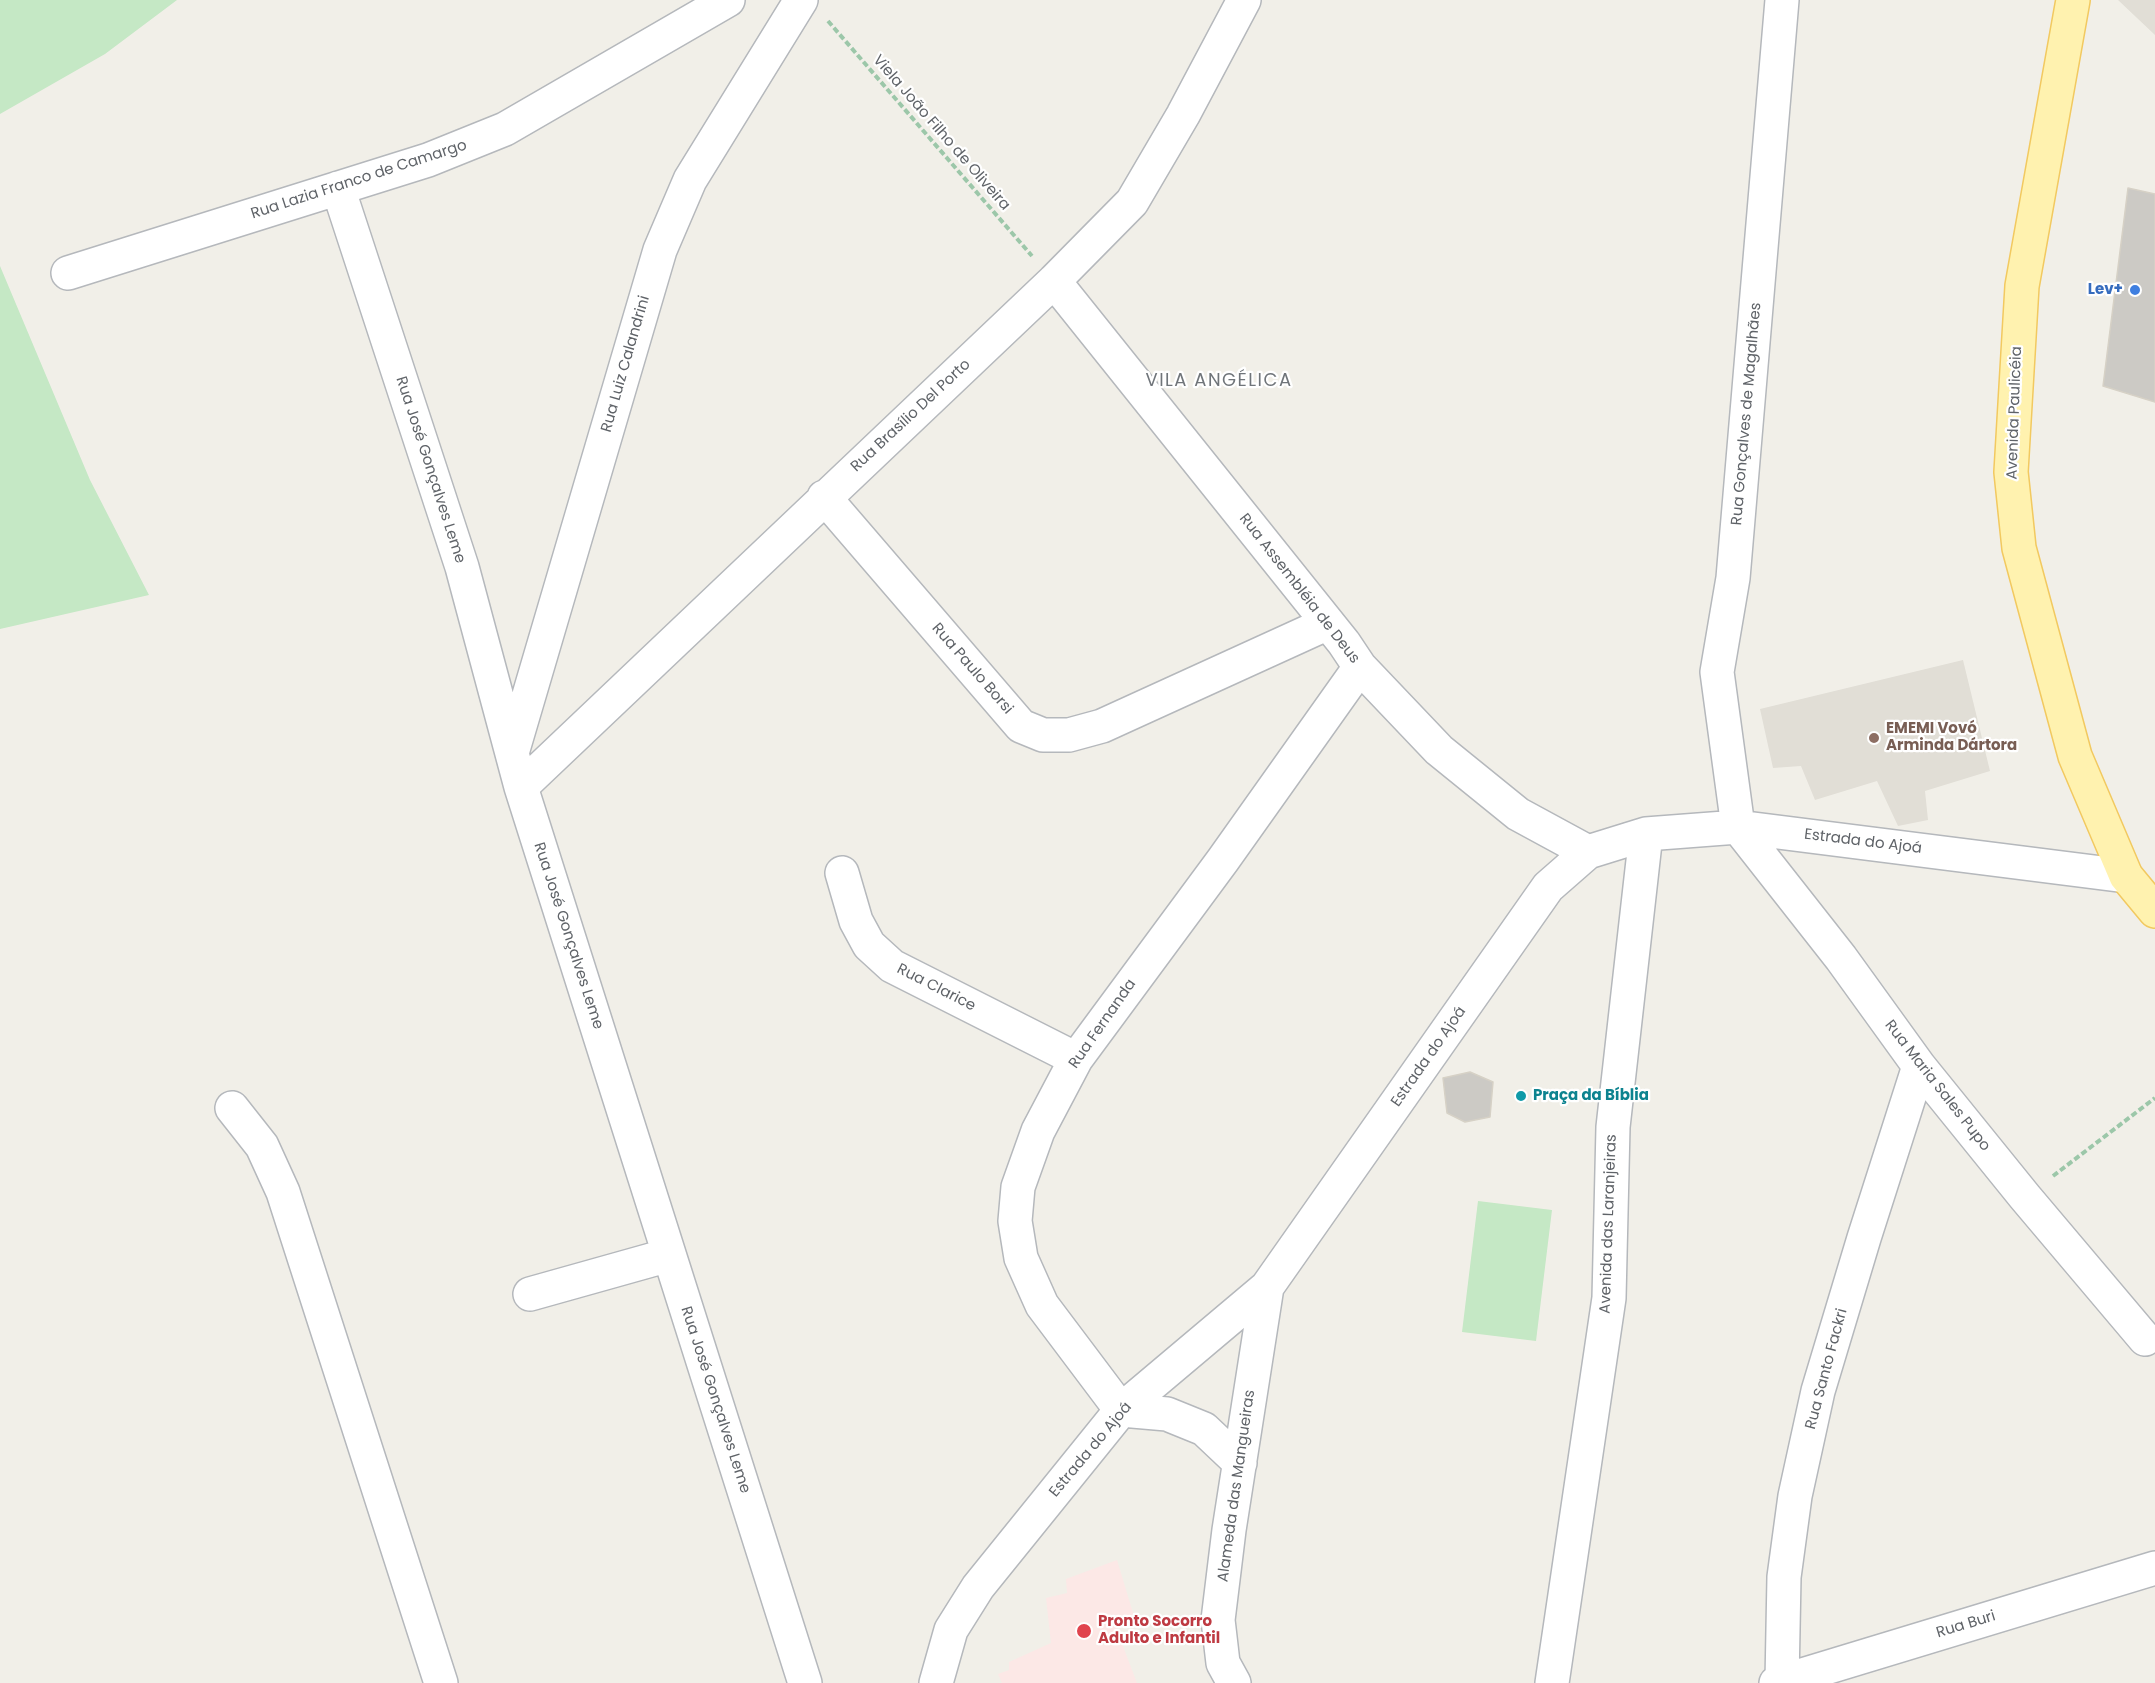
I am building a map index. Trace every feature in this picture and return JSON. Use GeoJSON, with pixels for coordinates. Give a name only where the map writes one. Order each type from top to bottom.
{"type":"FeatureCollection","features":[{"type":"Feature","properties":{"kind":"main road","name":"Avenida Paulicéia"},"geometry":{"type":"LineString","coordinates":[[2073,0],[2022,286],[2011,472],[2019,548],[2074,756],[2126,876],[2155,910]]}},
{"type":"Feature","properties":{"kind":"street","name":"Rua Lazia Franco de Camargo"},"geometry":{"type":"LineString","coordinates":[[68,273],[428,160],[505,129],[728,0]]}},
{"type":"Feature","properties":{"kind":"street","name":"Rua Brasílio Del Porto"},"geometry":{"type":"LineString","coordinates":[[521,787],[1054,281],[1132,202],[1183,116],[1244,0]]}},
{"type":"Feature","properties":{"kind":"street","name":"Rua Gonçalves de Magalhães"},"geometry":{"type":"LineString","coordinates":[[1738,826],[1717,672],[1733,578],[1782,0]]}},
{"type":"Feature","properties":{"kind":"street","name":"Rua Luiz Calandrini"},"geometry":{"type":"LineString","coordinates":[[512,754],[660,249],[690,180],[813,9]]}},
{"type":"Feature","properties":{"kind":"street","name":"Rua José Gonçalves Leme"},"geometry":{"type":"LineString","coordinates":[[338,188],[462,567],[521,787],[805,1683]]}},
{"type":"Feature","properties":{"kind":"street","name":"Rua Assembléia de Deus"},"geometry":{"type":"LineString","coordinates":[[1054,281],[1328,623],[1360,667],[1439,750],[1518,814],[1588,852]]}},
{"type":"Feature","properties":{"kind":"street","name":"Rua Paulo Borsi"},"geometry":{"type":"LineString","coordinates":[[824,497],[1021,726],[1043,735],[1069,735],[1102,726],[1328,623]]}},
{"type":"Feature","properties":{"kind":"street","name":"Rua Fernanda"},"geometry":{"type":"LineString","coordinates":[[1121,1410],[1042,1305],[1021,1258],[1015,1221],[1018,1187],[1038,1131],[1076,1059],[1223,860],[1360,667]]}},
{"type":"Feature","properties":{"kind":"street","name":"Estrada do Ajoá"},"geometry":{"type":"LineString","coordinates":[[936,1683],[951,1630],[978,1587],[1121,1410],[1267,1287],[1548,887],[1588,852],[1646,834],[1738,826],[2126,876]]}},
{"type":"Feature","properties":{"kind":"street","name":"Rua Maria Sales Pupo"},"geometry":{"type":"LineString","coordinates":[[1738,826],[1840,958],[1919,1066],[2025,1197],[2145,1339]]}},
{"type":"Feature","properties":{"kind":"street","name":"Avenida das Laranjeiras"},"geometry":{"type":"LineString","coordinates":[[1552,1683],[1609,1298],[1613,1127],[1646,834]]}},
{"type":"Feature","properties":{"kind":"street","name":"Rua Clarice"},"geometry":{"type":"LineString","coordinates":[[842,873],[856,921],[869,945],[892,966],[1076,1059]]}},
{"type":"Feature","properties":{"kind":"street","name":"Rua Santo Fackri"},"geometry":{"type":"LineString","coordinates":[[1779,1682],[1784,1577],[1800,1473],[1818,1392],[1919,1066]]}},
{"type":"Feature","properties":{"kind":"street"},"geometry":{"type":"LineString","coordinates":[[232,1108],[262,1146],[283,1192],[441,1683]]}},
{"type":"Feature","properties":{"kind":"street"},"geometry":{"type":"LineString","coordinates":[[530,1294],[669,1255]]}},
{"type":"Feature","properties":{"kind":"street","name":"Alameda das Mangueiras"},"geometry":{"type":"LineString","coordinates":[[1234,1683],[1223,1663],[1218,1620],[1229,1530],[1267,1287]]}},
{"type":"Feature","properties":{"kind":"street"},"geometry":{"type":"LineString","coordinates":[[1121,1410],[1167,1414],[1204,1429],[1240,1463]]}},
{"type":"Feature","properties":{"kind":"street","name":"Rua Buri"},"geometry":{"type":"LineString","coordinates":[[1779,1682],[2155,1568]]}},
{"type":"Feature","properties":{"kind":"path","name":"Viela João Filho de Oliveira"},"geometry":{"type":"LineString","coordinates":[[813,9],[1054,281]]}},
{"type":"Feature","properties":{"kind":"path"},"geometry":{"type":"LineString","coordinates":[[2025,1197],[2155,1098]]}},
{"type":"Feature","properties":{"kind":"shaded area"},"geometry":{"type":"Polygon","coordinates":[[[2118,0],[2155,0],[2155,35],[2118,0]]]}},
{"type":"Feature","properties":{"kind":"shaded area","name":"EMEMI Vovó Arminda Dártora"},"geometry":{"type":"Polygon","coordinates":[[[1963,660],[1990,771],[1925,791],[1928,820],[1898,826],[1877,781],[1815,800],[1801,766],[1773,768],[1760,709],[1963,660]]]}},
{"type":"Feature","properties":{"kind":"shaded area","name":"Pronto Socorro Adulto e Infantil"},"geometry":{"type":"Polygon","coordinates":[[[1117,1560],[1134,1616],[1113,1620],[1137,1683],[1002,1683],[998,1674],[1009,1670],[1009,1662],[1051,1643],[1046,1598],[1067,1593],[1066,1579],[1117,1560]]]}},
{"type":"Feature","properties":{"kind":"green space"},"geometry":{"type":"Polygon","coordinates":[[[0,0],[177,0],[105,54],[0,114],[0,0]]]}},
{"type":"Feature","properties":{"kind":"green space"},"geometry":{"type":"Polygon","coordinates":[[[0,266],[90,480],[149,595],[0,629],[0,266]]]}},
{"type":"Feature","properties":{"kind":"green space"},"geometry":{"type":"Polygon","coordinates":[[[1478,1201],[1552,1210],[1536,1341],[1462,1332],[1478,1201]]]}},
{"type":"Feature","properties":{"kind":"building","name":"Lev+"},"geometry":{"type":"Polygon","coordinates":[[[2128,188],[2155,194],[2155,402],[2103,386],[2128,188]]]}},
{"type":"Feature","properties":{"kind":"building"},"geometry":{"type":"Polygon","coordinates":[[[1470,1072],[1493,1082],[1490,1117],[1465,1122],[1447,1113],[1443,1078],[1470,1072]]]}},
{"type":"Feature","properties":{"kind":"place","name":"Lev+"},"geometry":{"type":"Point","coordinates":[2135,290]}},
{"type":"Feature","properties":{"kind":"place","name":"EMEMI Vovó Arminda Dártora"},"geometry":{"type":"Point","coordinates":[1874,738]}},
{"type":"Feature","properties":{"kind":"place","name":"Praça da Bíblia"},"geometry":{"type":"Point","coordinates":[1521,1096]}},
{"type":"Feature","properties":{"kind":"place","name":"Pronto Socorro Adulto e Infantil"},"geometry":{"type":"Point","coordinates":[1084,1631]}},
{"type":"Feature","properties":{"kind":"district","name":"VILA ANGÉLICA"},"geometry":{"type":"Point","coordinates":[1219,381]}}]}
